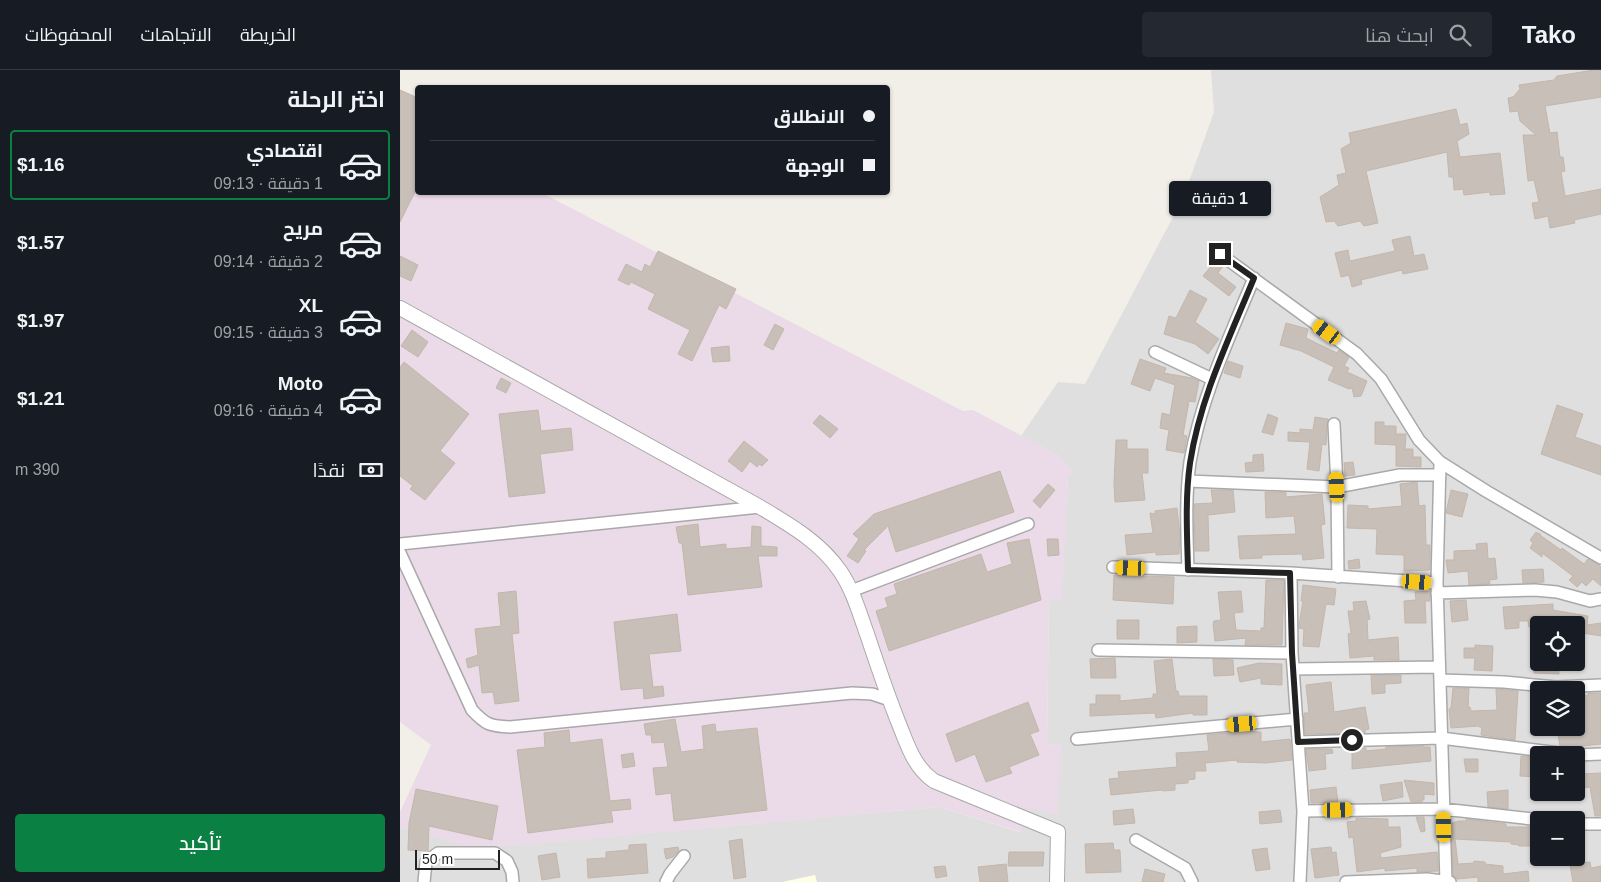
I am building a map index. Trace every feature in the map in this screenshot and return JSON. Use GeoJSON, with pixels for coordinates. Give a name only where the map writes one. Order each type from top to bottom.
{"type":"FeatureCollection","features":[{"type":"Feature","properties":{"kind":"street"},"geometry":{"type":"LineString","coordinates":[[1220,254],[1356,354],[1381,379],[1419,440],[1440,462],[1601,558]]}},
{"type":"Feature","properties":{"kind":"street"},"geometry":{"type":"LineString","coordinates":[[1188,570],[1188,481],[1198,424],[1212,379],[1254,278]]}},
{"type":"Feature","properties":{"kind":"street"},"geometry":{"type":"LineString","coordinates":[[400,308],[760,506],[798,530],[826,552],[841,572],[851,590],[890,700],[914,761],[923,774],[934,781],[1058,832],[1057,882]]}},
{"type":"Feature","properties":{"kind":"street"},"geometry":{"type":"LineString","coordinates":[[1155,352],[1212,379]]}},
{"type":"Feature","properties":{"kind":"street"},"geometry":{"type":"LineString","coordinates":[[1334,424],[1338,577]]}},
{"type":"Feature","properties":{"kind":"street"},"geometry":{"type":"LineString","coordinates":[[1346,882],[1427,879],[1447,882],[1443,809],[1437,588],[1440,462]]}},
{"type":"Feature","properties":{"kind":"street"},"geometry":{"type":"LineString","coordinates":[[1188,481],[1337,487],[1400,475],[1440,475]]}},
{"type":"Feature","properties":{"kind":"street"},"geometry":{"type":"LineString","coordinates":[[400,544],[760,506]]}},
{"type":"Feature","properties":{"kind":"street"},"geometry":{"type":"LineString","coordinates":[[851,590],[1028,524]]}},
{"type":"Feature","properties":{"kind":"street"},"geometry":{"type":"LineString","coordinates":[[400,552],[472,710],[483,722],[494,726],[510,727],[852,693],[872,694],[890,700]]}},
{"type":"Feature","properties":{"kind":"street"},"geometry":{"type":"LineString","coordinates":[[1112,567],[1290,573],[1437,588],[1535,590],[1557,592],[1590,601],[1601,599]]}},
{"type":"Feature","properties":{"kind":"street"},"geometry":{"type":"LineString","coordinates":[[1290,573],[1292,653],[1302,811],[1300,882]]}},
{"type":"Feature","properties":{"kind":"street"},"geometry":{"type":"LineString","coordinates":[[1098,650],[1292,653]]}},
{"type":"Feature","properties":{"kind":"street"},"geometry":{"type":"LineString","coordinates":[[1293,669],[1439,667]]}},
{"type":"Feature","properties":{"kind":"street"},"geometry":{"type":"LineString","coordinates":[[1440,680],[1504,682],[1556,687],[1601,685]]}},
{"type":"Feature","properties":{"kind":"street"},"geometry":{"type":"LineString","coordinates":[[1077,739],[1297,719]]}},
{"type":"Feature","properties":{"kind":"street"},"geometry":{"type":"LineString","coordinates":[[1298,742],[1441,738],[1530,749]]}},
{"type":"Feature","properties":{"kind":"street"},"geometry":{"type":"LineString","coordinates":[[1585,755],[1601,754]]}},
{"type":"Feature","properties":{"kind":"street"},"geometry":{"type":"LineString","coordinates":[[1302,811],[1443,809],[1530,819]]}},
{"type":"Feature","properties":{"kind":"street"},"geometry":{"type":"LineString","coordinates":[[1585,824],[1601,824]]}},
{"type":"Feature","properties":{"kind":"street"},"geometry":{"type":"LineString","coordinates":[[1136,840],[1185,868],[1192,882]]}},
{"type":"Feature","properties":{"kind":"street"},"geometry":{"type":"LineString","coordinates":[[424,882],[426,862],[438,853],[495,853],[508,861],[514,882]]}},
{"type":"Feature","properties":{"kind":"street"},"geometry":{"type":"LineString","coordinates":[[666,882],[684,856]]}},
{"type":"Feature","properties":{"kind":"shaded area"},"geometry":{"type":"Polygon","coordinates":[[[1211,70],[1601,70],[1601,882],[400,882],[400,827],[481,848],[939,807],[1020,832],[1028,800],[1061,744],[1047,745],[1049,600],[1061,600],[1068,475],[1073,472],[1056,454],[1021,436],[1058,382],[1085,384],[1183,198],[1214,112],[1211,70]]]}},
{"type":"Feature","properties":{"kind":"shaded area"},"geometry":{"type":"Polygon","coordinates":[[[400,119],[415,127],[415,195],[546,195],[963,411],[973,410],[1056,454],[1073,472],[1068,475],[1062,600],[1049,600],[1047,745],[1061,744],[1057,815],[1030,808],[1021,832],[939,807],[476,849],[400,827],[400,812],[431,745],[400,722],[400,119]]]}},
{"type":"Feature","properties":{"kind":"shaded area"},"geometry":{"type":"Polygon","coordinates":[[[815,875],[817,882],[782,882],[815,875]]]}},
{"type":"Feature","properties":{"kind":"building"},"geometry":{"type":"Polygon","coordinates":[[[1601,70],[1601,97],[1545,106],[1550,133],[1557,132],[1560,157],[1563,157],[1565,171],[1561,172],[1565,196],[1601,189],[1601,214],[1574,220],[1575,223],[1550,228],[1548,216],[1535,219],[1532,203],[1539,202],[1534,180],[1528,181],[1523,135],[1536,135],[1520,121],[1518,111],[1510,112],[1508,98],[1513,97],[1520,89],[1519,85],[1554,80],[1557,76],[1601,70]]]}},
{"type":"Feature","properties":{"kind":"building"},"geometry":{"type":"Polygon","coordinates":[[[400,90],[415,97],[415,192],[400,222],[400,90]]]}},
{"type":"Feature","properties":{"kind":"building"},"geometry":{"type":"Polygon","coordinates":[[[1456,109],[1460,125],[1467,123],[1469,134],[1457,141],[1460,157],[1500,153],[1505,194],[1490,195],[1490,192],[1464,195],[1463,189],[1454,190],[1453,177],[1449,177],[1447,152],[1366,171],[1378,223],[1364,226],[1360,221],[1338,226],[1334,221],[1326,222],[1320,197],[1339,185],[1337,175],[1346,173],[1341,149],[1351,143],[1349,133],[1456,109]]]}},
{"type":"Feature","properties":{"kind":"building"},"geometry":{"type":"Polygon","coordinates":[[[1410,236],[1414,256],[1424,254],[1428,269],[1403,274],[1402,270],[1361,280],[1362,284],[1352,287],[1349,275],[1341,277],[1335,253],[1348,250],[1350,261],[1395,251],[1392,240],[1410,236]]]}},
{"type":"Feature","properties":{"kind":"building"},"geometry":{"type":"Polygon","coordinates":[[[658,251],[736,289],[726,309],[719,305],[692,361],[678,354],[690,330],[648,309],[655,294],[631,282],[629,285],[618,280],[626,264],[642,272],[645,264],[650,267],[658,251]]]}},
{"type":"Feature","properties":{"kind":"building"},"geometry":{"type":"Polygon","coordinates":[[[400,256],[418,265],[411,281],[400,276],[400,256]]]}},
{"type":"Feature","properties":{"kind":"building"},"geometry":{"type":"Polygon","coordinates":[[[1216,260],[1223,266],[1218,273],[1236,287],[1229,296],[1203,276],[1216,260]]]}},
{"type":"Feature","properties":{"kind":"building"},"geometry":{"type":"Polygon","coordinates":[[[1190,290],[1207,299],[1195,322],[1219,339],[1208,354],[1195,344],[1164,334],[1169,316],[1176,318],[1190,290]]]}},
{"type":"Feature","properties":{"kind":"building"},"geometry":{"type":"Polygon","coordinates":[[[1286,323],[1308,329],[1306,338],[1337,353],[1339,350],[1349,357],[1344,366],[1349,368],[1347,372],[1367,381],[1361,396],[1354,397],[1352,388],[1349,389],[1328,380],[1334,367],[1301,351],[1280,345],[1286,323]]]}},
{"type":"Feature","properties":{"kind":"building"},"geometry":{"type":"Polygon","coordinates":[[[775,324],[784,329],[773,350],[764,345],[775,324]]]}},
{"type":"Feature","properties":{"kind":"building"},"geometry":{"type":"Polygon","coordinates":[[[412,330],[428,342],[418,357],[401,346],[412,330]]]}},
{"type":"Feature","properties":{"kind":"building"},"geometry":{"type":"Polygon","coordinates":[[[729,346],[730,361],[713,362],[711,348],[729,346]]]}},
{"type":"Feature","properties":{"kind":"building"},"geometry":{"type":"Polygon","coordinates":[[[1140,359],[1166,368],[1164,373],[1199,381],[1195,402],[1189,401],[1183,435],[1187,436],[1184,453],[1166,450],[1169,430],[1160,428],[1162,413],[1170,415],[1175,385],[1155,378],[1150,391],[1131,384],[1140,359]]]}},
{"type":"Feature","properties":{"kind":"building"},"geometry":{"type":"Polygon","coordinates":[[[1228,361],[1243,366],[1240,378],[1224,373],[1228,361]]]}},
{"type":"Feature","properties":{"kind":"building"},"geometry":{"type":"Polygon","coordinates":[[[404,362],[469,414],[440,451],[455,463],[425,500],[410,489],[413,486],[400,476],[400,367],[404,362]]]}},
{"type":"Feature","properties":{"kind":"building"},"geometry":{"type":"Polygon","coordinates":[[[501,378],[511,383],[506,393],[496,388],[501,378]]]}},
{"type":"Feature","properties":{"kind":"building"},"geometry":{"type":"Polygon","coordinates":[[[1557,405],[1583,414],[1575,437],[1601,446],[1601,475],[1541,454],[1557,405]]]}},
{"type":"Feature","properties":{"kind":"building"},"geometry":{"type":"Polygon","coordinates":[[[538,410],[541,431],[571,428],[573,450],[540,454],[545,493],[509,497],[499,414],[538,410]]]}},
{"type":"Feature","properties":{"kind":"building"},"geometry":{"type":"Polygon","coordinates":[[[1268,414],[1278,418],[1273,435],[1262,432],[1268,414]]]}},
{"type":"Feature","properties":{"kind":"building"},"geometry":{"type":"Polygon","coordinates":[[[820,415],[838,429],[830,438],[813,423],[820,415]]]}},
{"type":"Feature","properties":{"kind":"building"},"geometry":{"type":"Polygon","coordinates":[[[1315,417],[1328,419],[1326,445],[1322,444],[1319,471],[1307,469],[1310,442],[1288,441],[1288,432],[1300,433],[1300,429],[1313,430],[1315,417]]]}},
{"type":"Feature","properties":{"kind":"building"},"geometry":{"type":"Polygon","coordinates":[[[1375,422],[1384,422],[1384,426],[1396,426],[1396,434],[1406,434],[1405,449],[1413,449],[1413,457],[1421,457],[1421,467],[1396,466],[1396,445],[1375,444],[1375,422]]]}},
{"type":"Feature","properties":{"kind":"building"},"geometry":{"type":"Polygon","coordinates":[[[1116,440],[1127,440],[1127,449],[1148,449],[1148,473],[1142,473],[1145,500],[1115,502],[1116,440]]]}},
{"type":"Feature","properties":{"kind":"building"},"geometry":{"type":"Polygon","coordinates":[[[744,441],[768,460],[762,466],[759,464],[757,467],[750,461],[742,472],[728,461],[744,441]]]}},
{"type":"Feature","properties":{"kind":"building"},"geometry":{"type":"Polygon","coordinates":[[[1263,454],[1264,471],[1246,472],[1245,463],[1253,462],[1253,455],[1263,454]]]}},
{"type":"Feature","properties":{"kind":"building"},"geometry":{"type":"Polygon","coordinates":[[[1353,462],[1355,475],[1345,476],[1344,463],[1353,462]]]}},
{"type":"Feature","properties":{"kind":"building"},"geometry":{"type":"Polygon","coordinates":[[[1000,471],[1014,512],[896,552],[888,526],[864,550],[866,551],[858,563],[847,556],[859,539],[853,534],[874,514],[1000,471]]]}},
{"type":"Feature","properties":{"kind":"building"},"geometry":{"type":"Polygon","coordinates":[[[1417,482],[1419,506],[1425,505],[1426,545],[1430,545],[1430,570],[1404,571],[1404,555],[1376,554],[1377,529],[1347,528],[1348,505],[1368,506],[1368,509],[1402,506],[1400,484],[1417,482]]]}},
{"type":"Feature","properties":{"kind":"building"},"geometry":{"type":"Polygon","coordinates":[[[1048,484],[1055,490],[1040,508],[1033,501],[1048,484]]]}},
{"type":"Feature","properties":{"kind":"building"},"geometry":{"type":"Polygon","coordinates":[[[1211,490],[1233,490],[1235,512],[1208,515],[1209,551],[1195,551],[1194,504],[1213,503],[1211,490]]]}},
{"type":"Feature","properties":{"kind":"building"},"geometry":{"type":"Polygon","coordinates":[[[1451,490],[1468,494],[1462,517],[1446,513],[1451,490]]]}},
{"type":"Feature","properties":{"kind":"building"},"geometry":{"type":"Polygon","coordinates":[[[1265,492],[1286,492],[1286,497],[1322,494],[1325,524],[1321,525],[1324,558],[1303,560],[1302,554],[1262,555],[1262,558],[1240,559],[1238,536],[1296,534],[1294,516],[1266,518],[1265,492]]]}},
{"type":"Feature","properties":{"kind":"building"},"geometry":{"type":"Polygon","coordinates":[[[1177,508],[1180,535],[1179,554],[1156,555],[1156,552],[1127,555],[1125,535],[1153,533],[1150,513],[1155,514],[1155,511],[1177,508]]]}},
{"type":"Feature","properties":{"kind":"building"},"geometry":{"type":"Polygon","coordinates":[[[698,524],[700,547],[726,544],[726,549],[751,547],[752,526],[761,527],[761,546],[777,547],[777,556],[758,556],[762,587],[688,595],[682,543],[679,543],[676,527],[698,524]]]}},
{"type":"Feature","properties":{"kind":"building"},"geometry":{"type":"Polygon","coordinates":[[[1536,532],[1584,564],[1588,559],[1599,565],[1601,567],[1601,586],[1593,579],[1586,586],[1582,582],[1577,587],[1569,580],[1573,576],[1542,553],[1542,557],[1530,548],[1533,543],[1530,540],[1536,532]]]}},
{"type":"Feature","properties":{"kind":"building"},"geometry":{"type":"Polygon","coordinates":[[[1029,539],[1041,600],[889,651],[876,611],[888,607],[885,598],[897,594],[894,584],[981,554],[987,572],[1012,564],[1007,543],[1029,539]]]}},
{"type":"Feature","properties":{"kind":"building"},"geometry":{"type":"Polygon","coordinates":[[[1047,539],[1058,539],[1059,555],[1048,556],[1047,539]]]}},
{"type":"Feature","properties":{"kind":"building"},"geometry":{"type":"Polygon","coordinates":[[[1487,543],[1488,559],[1495,558],[1497,579],[1489,580],[1490,584],[1469,585],[1468,571],[1448,573],[1446,560],[1454,560],[1454,551],[1477,550],[1476,544],[1487,543]]]}},
{"type":"Feature","properties":{"kind":"building"},"geometry":{"type":"Polygon","coordinates":[[[1359,559],[1360,568],[1349,569],[1348,561],[1359,559]]]}},
{"type":"Feature","properties":{"kind":"building"},"geometry":{"type":"Polygon","coordinates":[[[1543,569],[1544,582],[1523,583],[1522,570],[1543,569]]]}},
{"type":"Feature","properties":{"kind":"building"},"geometry":{"type":"Polygon","coordinates":[[[1114,575],[1174,577],[1173,604],[1113,600],[1114,575]]]}},
{"type":"Feature","properties":{"kind":"building"},"geometry":{"type":"Polygon","coordinates":[[[1266,580],[1284,580],[1282,645],[1245,645],[1246,638],[1215,641],[1213,624],[1214,621],[1221,620],[1218,592],[1241,591],[1243,612],[1234,613],[1236,630],[1261,631],[1261,628],[1264,628],[1266,580]]]}},
{"type":"Feature","properties":{"kind":"building"},"geometry":{"type":"Polygon","coordinates":[[[1303,585],[1336,589],[1334,605],[1326,604],[1319,647],[1303,646],[1304,629],[1299,628],[1299,625],[1303,601],[1301,601],[1303,585]]]}},
{"type":"Feature","properties":{"kind":"building"},"geometry":{"type":"Polygon","coordinates":[[[516,591],[519,633],[512,634],[519,701],[495,704],[493,692],[482,693],[479,665],[468,668],[466,659],[478,655],[475,629],[501,626],[498,593],[516,591]]]}},
{"type":"Feature","properties":{"kind":"building"},"geometry":{"type":"Polygon","coordinates":[[[1430,591],[1430,601],[1425,601],[1426,623],[1405,623],[1404,601],[1416,600],[1415,592],[1430,591]]]}},
{"type":"Feature","properties":{"kind":"building"},"geometry":{"type":"Polygon","coordinates":[[[1466,600],[1468,620],[1452,622],[1450,601],[1466,600]]]}},
{"type":"Feature","properties":{"kind":"building"},"geometry":{"type":"Polygon","coordinates":[[[1366,601],[1370,619],[1367,620],[1368,640],[1398,637],[1399,660],[1374,660],[1374,656],[1350,658],[1348,634],[1351,633],[1348,611],[1354,611],[1353,602],[1366,601]]]}},
{"type":"Feature","properties":{"kind":"building"},"geometry":{"type":"Polygon","coordinates":[[[1553,604],[1553,610],[1588,616],[1587,625],[1601,623],[1601,636],[1585,633],[1585,616],[1530,616],[1530,627],[1528,621],[1519,621],[1519,628],[1505,629],[1503,607],[1553,604]]]}},
{"type":"Feature","properties":{"kind":"building"},"geometry":{"type":"Polygon","coordinates":[[[677,614],[681,651],[649,654],[653,687],[663,686],[664,696],[644,699],[643,688],[621,690],[614,622],[677,614]]]}},
{"type":"Feature","properties":{"kind":"building"},"geometry":{"type":"Polygon","coordinates":[[[1117,620],[1139,620],[1139,639],[1117,639],[1117,620]]]}},
{"type":"Feature","properties":{"kind":"building"},"geometry":{"type":"Polygon","coordinates":[[[1197,626],[1197,642],[1177,643],[1177,627],[1197,626]]]}},
{"type":"Feature","properties":{"kind":"building"},"geometry":{"type":"Polygon","coordinates":[[[1475,645],[1493,646],[1492,671],[1474,670],[1475,658],[1464,658],[1464,648],[1475,648],[1475,645]]]}},
{"type":"Feature","properties":{"kind":"building"},"geometry":{"type":"Polygon","coordinates":[[[1115,658],[1116,678],[1091,678],[1090,659],[1115,658]]]}},
{"type":"Feature","properties":{"kind":"building"},"geometry":{"type":"Polygon","coordinates":[[[1172,659],[1176,691],[1178,691],[1179,696],[1207,696],[1207,715],[1193,715],[1193,713],[1156,718],[1155,713],[1090,716],[1090,704],[1096,704],[1096,695],[1120,695],[1120,701],[1153,698],[1153,694],[1157,694],[1154,661],[1172,659]]]}},
{"type":"Feature","properties":{"kind":"building"},"geometry":{"type":"Polygon","coordinates":[[[1213,659],[1233,660],[1234,675],[1214,676],[1213,659]]]}},
{"type":"Feature","properties":{"kind":"building"},"geometry":{"type":"Polygon","coordinates":[[[1259,663],[1282,664],[1282,685],[1261,684],[1261,678],[1240,682],[1237,668],[1259,663]]]}},
{"type":"Feature","properties":{"kind":"building"},"geometry":{"type":"Polygon","coordinates":[[[1534,671],[1559,671],[1559,674],[1534,673],[1534,671]]]}},
{"type":"Feature","properties":{"kind":"building"},"geometry":{"type":"Polygon","coordinates":[[[1371,675],[1401,675],[1401,683],[1385,684],[1385,693],[1372,694],[1371,675]]]}},
{"type":"Feature","properties":{"kind":"building"},"geometry":{"type":"Polygon","coordinates":[[[1331,682],[1334,712],[1365,707],[1369,729],[1365,730],[1365,733],[1305,734],[1304,713],[1309,713],[1306,685],[1331,682]]]}},
{"type":"Feature","properties":{"kind":"building"},"geometry":{"type":"Polygon","coordinates":[[[1453,688],[1469,688],[1468,707],[1470,707],[1471,711],[1497,710],[1496,689],[1518,691],[1515,740],[1481,735],[1482,727],[1479,726],[1451,728],[1449,709],[1451,708],[1453,688]]]}},
{"type":"Feature","properties":{"kind":"building"},"geometry":{"type":"Polygon","coordinates":[[[1588,693],[1601,693],[1601,744],[1560,746],[1558,736],[1585,736],[1585,696],[1588,696],[1588,693]]]}},
{"type":"Feature","properties":{"kind":"building"},"geometry":{"type":"Polygon","coordinates":[[[1028,702],[1039,731],[1030,734],[1039,755],[1009,767],[1012,773],[986,782],[975,754],[956,762],[946,734],[1028,702]]]}},
{"type":"Feature","properties":{"kind":"building"},"geometry":{"type":"Polygon","coordinates":[[[675,719],[681,752],[704,749],[702,726],[715,724],[716,732],[757,728],[767,810],[674,821],[671,793],[656,795],[653,768],[668,767],[664,742],[652,743],[651,735],[646,735],[644,724],[675,719]]]}},
{"type":"Feature","properties":{"kind":"building"},"geometry":{"type":"Polygon","coordinates":[[[569,730],[570,743],[602,739],[610,801],[630,799],[631,809],[611,811],[613,822],[528,833],[517,750],[545,747],[544,733],[569,730]]]}},
{"type":"Feature","properties":{"kind":"building"},"geometry":{"type":"Polygon","coordinates":[[[1247,731],[1261,732],[1261,742],[1290,739],[1292,760],[1266,763],[1237,762],[1237,760],[1205,763],[1206,771],[1195,771],[1195,779],[1188,780],[1188,783],[1175,784],[1175,790],[1111,795],[1109,779],[1119,778],[1118,772],[1177,767],[1176,753],[1209,751],[1207,735],[1247,731]]]}},
{"type":"Feature","properties":{"kind":"building"},"geometry":{"type":"Polygon","coordinates":[[[1386,747],[1430,747],[1431,761],[1352,769],[1352,748],[1366,748],[1366,751],[1386,749],[1386,747]]]}},
{"type":"Feature","properties":{"kind":"building"},"geometry":{"type":"Polygon","coordinates":[[[1306,749],[1332,749],[1333,753],[1325,754],[1326,769],[1309,771],[1306,749]]]}},
{"type":"Feature","properties":{"kind":"building"},"geometry":{"type":"Polygon","coordinates":[[[633,753],[635,766],[623,768],[621,755],[633,753]]]}},
{"type":"Feature","properties":{"kind":"building"},"geometry":{"type":"Polygon","coordinates":[[[1521,756],[1530,757],[1530,777],[1520,776],[1521,756]]]}},
{"type":"Feature","properties":{"kind":"building"},"geometry":{"type":"Polygon","coordinates":[[[1464,759],[1478,759],[1478,772],[1466,772],[1464,759]]]}},
{"type":"Feature","properties":{"kind":"building"},"geometry":{"type":"Polygon","coordinates":[[[1601,773],[1601,816],[1595,816],[1590,787],[1585,788],[1585,774],[1601,773]]]}},
{"type":"Feature","properties":{"kind":"building"},"geometry":{"type":"Polygon","coordinates":[[[1404,780],[1434,783],[1434,795],[1424,794],[1422,802],[1411,802],[1404,780]]]}},
{"type":"Feature","properties":{"kind":"building"},"geometry":{"type":"Polygon","coordinates":[[[1402,782],[1403,797],[1383,801],[1380,785],[1402,782]]]}},
{"type":"Feature","properties":{"kind":"building"},"geometry":{"type":"Polygon","coordinates":[[[1336,787],[1338,803],[1311,803],[1310,790],[1336,787]]]}},
{"type":"Feature","properties":{"kind":"building"},"geometry":{"type":"Polygon","coordinates":[[[416,789],[498,806],[492,840],[429,826],[428,851],[408,850],[409,823],[416,789]]]}},
{"type":"Feature","properties":{"kind":"building"},"geometry":{"type":"Polygon","coordinates":[[[1508,790],[1508,809],[1488,807],[1487,792],[1508,790]]]}},
{"type":"Feature","properties":{"kind":"building"},"geometry":{"type":"Polygon","coordinates":[[[1133,809],[1135,823],[1114,825],[1113,811],[1133,809]]]}},
{"type":"Feature","properties":{"kind":"building"},"geometry":{"type":"Polygon","coordinates":[[[1280,810],[1282,822],[1260,824],[1259,812],[1280,810]]]}},
{"type":"Feature","properties":{"kind":"building"},"geometry":{"type":"Polygon","coordinates":[[[1416,817],[1424,817],[1425,831],[1421,832],[1416,817]]]}},
{"type":"Feature","properties":{"kind":"building"},"geometry":{"type":"Polygon","coordinates":[[[1356,818],[1388,819],[1388,827],[1400,827],[1401,847],[1380,853],[1381,858],[1437,852],[1438,871],[1417,872],[1417,868],[1385,871],[1385,868],[1357,872],[1353,837],[1349,838],[1347,822],[1356,821],[1356,818]]]}},
{"type":"Feature","properties":{"kind":"building"},"geometry":{"type":"Polygon","coordinates":[[[1466,819],[1506,824],[1506,827],[1530,827],[1530,846],[1519,846],[1511,844],[1511,842],[1455,839],[1452,838],[1452,823],[1466,821],[1466,819]]]}},
{"type":"Feature","properties":{"kind":"building"},"geometry":{"type":"Polygon","coordinates":[[[742,839],[746,877],[734,879],[729,841],[742,839]]]}},
{"type":"Feature","properties":{"kind":"building"},"geometry":{"type":"Polygon","coordinates":[[[1452,839],[1455,839],[1458,864],[1474,863],[1474,861],[1503,866],[1503,874],[1528,871],[1529,882],[1478,882],[1478,877],[1457,879],[1453,875],[1452,839]]]}},
{"type":"Feature","properties":{"kind":"building"},"geometry":{"type":"Polygon","coordinates":[[[1113,843],[1114,850],[1120,850],[1121,872],[1086,873],[1085,844],[1113,843]]]}},
{"type":"Feature","properties":{"kind":"building"},"geometry":{"type":"Polygon","coordinates":[[[646,844],[648,873],[588,878],[587,859],[606,858],[606,852],[629,850],[629,845],[646,844]]]}},
{"type":"Feature","properties":{"kind":"building"},"geometry":{"type":"Polygon","coordinates":[[[678,847],[679,851],[673,857],[666,859],[664,849],[678,847]]]}},
{"type":"Feature","properties":{"kind":"building"},"geometry":{"type":"Polygon","coordinates":[[[1331,847],[1332,853],[1336,852],[1339,875],[1315,878],[1311,849],[1331,847]]]}},
{"type":"Feature","properties":{"kind":"building"},"geometry":{"type":"Polygon","coordinates":[[[1267,848],[1270,869],[1256,871],[1252,850],[1267,848]]]}},
{"type":"Feature","properties":{"kind":"building"},"geometry":{"type":"Polygon","coordinates":[[[1009,852],[1044,852],[1043,866],[1008,866],[1009,852]]]}},
{"type":"Feature","properties":{"kind":"building"},"geometry":{"type":"Polygon","coordinates":[[[556,853],[560,877],[542,880],[538,856],[556,853]]]}},
{"type":"Feature","properties":{"kind":"building"},"geometry":{"type":"Polygon","coordinates":[[[1590,862],[1591,868],[1601,866],[1601,882],[1573,882],[1570,866],[1585,866],[1585,863],[1590,862]]]}},
{"type":"Feature","properties":{"kind":"building"},"geometry":{"type":"Polygon","coordinates":[[[1006,864],[1008,882],[980,882],[978,867],[1006,864]]]}},
{"type":"Feature","properties":{"kind":"building"},"geometry":{"type":"Polygon","coordinates":[[[945,866],[947,876],[936,878],[934,867],[945,866]]]}},
{"type":"Feature","properties":{"kind":"building"},"geometry":{"type":"Polygon","coordinates":[[[1145,869],[1165,874],[1163,882],[1142,882],[1145,869]]]}},
{"type":"Feature","properties":{"kind":"route"},"geometry":{"type":"LineString","coordinates":[[1220,254],[1254,278],[1212,379],[1198,424],[1188,481],[1188,570],[1290,573],[1292,653],[1298,742],[1352,740]]}}]}
